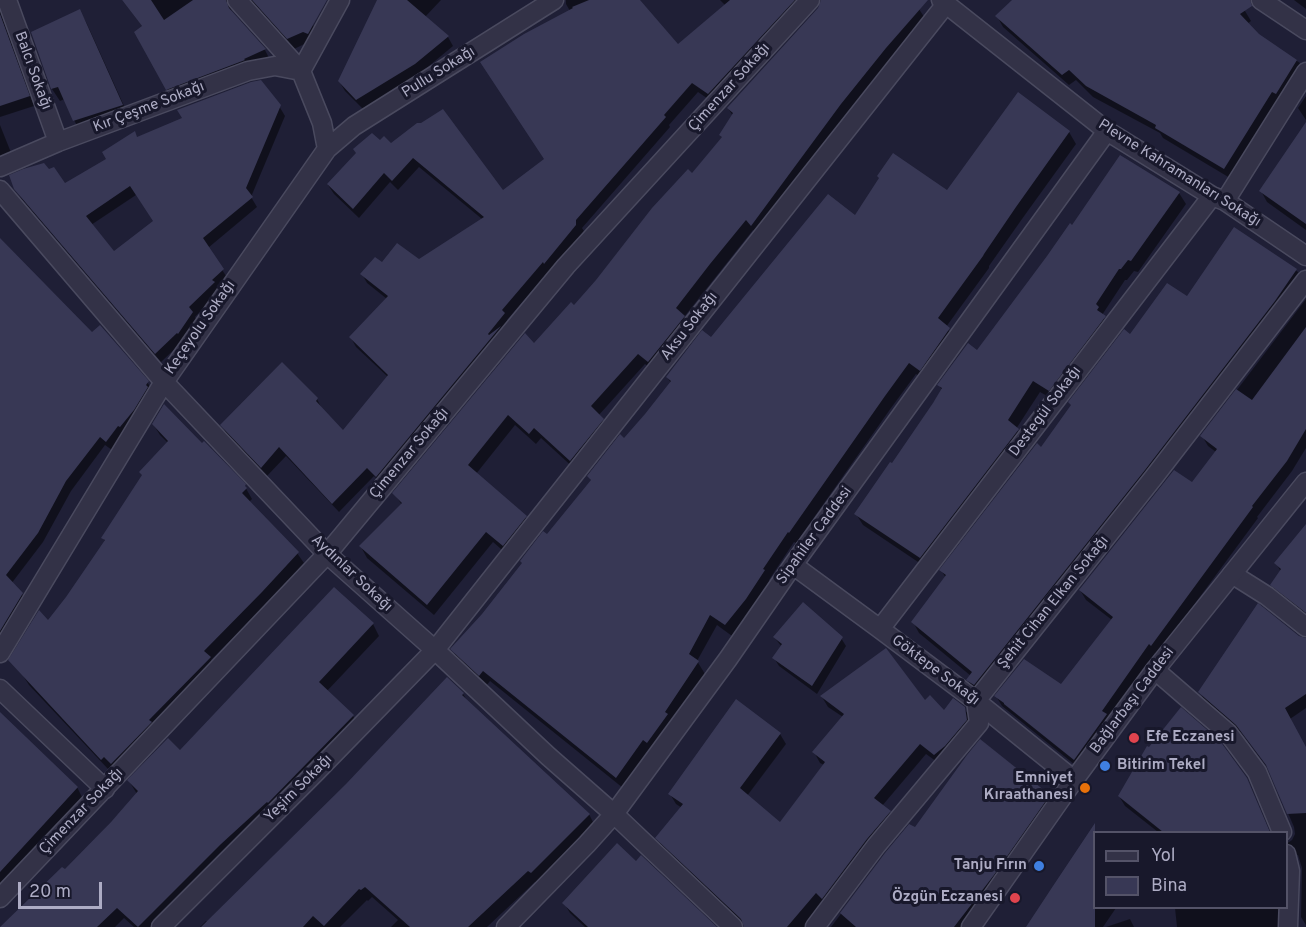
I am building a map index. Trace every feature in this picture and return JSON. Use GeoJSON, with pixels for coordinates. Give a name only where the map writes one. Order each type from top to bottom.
{"type":"FeatureCollection","features":[{"type":"Feature","properties":{"kind":"street","name":"Balcı Sokağı"},"geometry":{"type":"LineString","coordinates":[[7,0],[58,142]]}},
{"type":"Feature","properties":{"kind":"street"},"geometry":{"type":"LineString","coordinates":[[237,0],[302,71],[322,123],[327,149]]}},
{"type":"Feature","properties":{"kind":"street"},"geometry":{"type":"LineString","coordinates":[[302,71],[340,0]]}},
{"type":"Feature","properties":{"kind":"street","name":"Pullu Sokağı"},"geometry":{"type":"LineString","coordinates":[[327,149],[354,126],[554,0]]}},
{"type":"Feature","properties":{"kind":"street","name":"Çimenzar Sokağı"},"geometry":{"type":"LineString","coordinates":[[0,897],[327,554],[566,266],[810,0]]}},
{"type":"Feature","properties":{"kind":"street"},"geometry":{"type":"LineString","coordinates":[[1261,0],[1306,30]]}},
{"type":"Feature","properties":{"kind":"street","name":"Plevne Kahramanları Sokağı"},"geometry":{"type":"LineString","coordinates":[[943,2],[1107,132],[1218,198],[1306,256]]}},
{"type":"Feature","properties":{"kind":"street","name":"Aksu Sokağı"},"geometry":{"type":"LineString","coordinates":[[435,650],[943,2]]}},
{"type":"Feature","properties":{"kind":"street","name":"Kır Çeşme Sokağı"},"geometry":{"type":"LineString","coordinates":[[0,167],[58,142],[248,71],[275,66],[302,71]]}},
{"type":"Feature","properties":{"kind":"street","name":"Destegül Sokağı"},"geometry":{"type":"LineString","coordinates":[[880,629],[1218,198],[1306,72]]}},
{"type":"Feature","properties":{"kind":"street","name":"Sipahiler Caddesi"},"geometry":{"type":"LineString","coordinates":[[506,927],[614,814],[1107,132]]}},
{"type":"Feature","properties":{"kind":"street","name":"Keçeyolu Sokağı"},"geometry":{"type":"LineString","coordinates":[[0,653],[164,382],[327,149]]}},
{"type":"Feature","properties":{"kind":"street","name":"Aydınlar Sokağı"},"geometry":{"type":"LineString","coordinates":[[0,190],[164,382],[327,554],[614,814],[733,927]]}},
{"type":"Feature","properties":{"kind":"street","name":"Şehit Cihan Elkan Sokağı"},"geometry":{"type":"LineString","coordinates":[[976,701],[1154,477],[1306,280]]}},
{"type":"Feature","properties":{"kind":"street","name":"Bağlarbaşı Caddesi"},"geometry":{"type":"LineString","coordinates":[[971,927],[1074,780],[1155,670],[1306,482]]}},
{"type":"Feature","properties":{"kind":"street","name":"Göktepe Sokağı"},"geometry":{"type":"LineString","coordinates":[[793,566],[976,701],[1074,780]]}},
{"type":"Feature","properties":{"kind":"street"},"geometry":{"type":"LineString","coordinates":[[1232,573],[1267,596],[1306,627]]}},
{"type":"Feature","properties":{"kind":"street","name":"Yeşim Sokağı"},"geometry":{"type":"LineString","coordinates":[[161,927],[435,650]]}},
{"type":"Feature","properties":{"kind":"street"},"geometry":{"type":"LineString","coordinates":[[1155,670],[1228,733],[1257,772],[1282,831]]}},
{"type":"Feature","properties":{"kind":"street"},"geometry":{"type":"LineString","coordinates":[[0,689],[105,789]]}},
{"type":"Feature","properties":{"kind":"street"},"geometry":{"type":"LineString","coordinates":[[815,927],[876,846],[979,723],[976,701]]}},
{"type":"Feature","properties":{"kind":"street"},"geometry":{"type":"LineString","coordinates":[[1288,860],[1290,871],[1288,927]]}},
{"type":"Feature","properties":{"kind":"building"},"geometry":{"type":"Polygon","coordinates":[[[122,0],[151,0],[164,20],[193,0],[226,0],[229,8],[266,49],[245,60],[166,90],[134,32],[142,26],[122,0]]]}},
{"type":"Feature","properties":{"kind":"building"},"geometry":{"type":"Polygon","coordinates":[[[252,0],[327,0],[308,34],[303,32],[287,39],[252,0]]]}},
{"type":"Feature","properties":{"kind":"building"},"geometry":{"type":"Polygon","coordinates":[[[377,0],[407,0],[449,36],[415,64],[356,100],[338,81],[377,0]]]}},
{"type":"Feature","properties":{"kind":"building"},"geometry":{"type":"Polygon","coordinates":[[[589,0],[640,0],[678,44],[730,0],[795,0],[708,94],[692,83],[664,115],[666,117],[576,220],[576,225],[544,264],[543,262],[502,310],[505,313],[488,334],[501,326],[376,477],[367,468],[332,504],[279,447],[261,468],[220,425],[282,362],[318,398],[316,401],[343,430],[388,375],[349,337],[388,296],[360,274],[375,257],[382,262],[397,243],[419,259],[484,217],[413,158],[392,181],[384,173],[353,209],[327,184],[356,153],[353,149],[372,133],[380,140],[384,136],[391,143],[417,123],[421,123],[443,109],[503,190],[544,159],[480,62],[524,34],[589,0]]]}},
{"type":"Feature","properties":{"kind":"building"},"geometry":{"type":"Polygon","coordinates":[[[821,0],[928,0],[841,104],[751,226],[746,220],[710,264],[676,308],[685,316],[648,362],[638,354],[591,406],[604,419],[570,461],[534,428],[529,434],[508,415],[468,465],[527,516],[503,546],[486,532],[427,605],[359,546],[402,503],[392,493],[525,333],[534,343],[571,302],[574,305],[652,208],[688,169],[692,173],[722,137],[719,135],[733,113],[727,108],[818,8],[821,0]]]}},
{"type":"Feature","properties":{"kind":"building"},"geometry":{"type":"Polygon","coordinates":[[[1012,0],[1250,0],[1252,6],[1240,14],[1259,34],[1297,60],[1276,94],[1272,92],[1224,169],[1155,128],[1156,125],[1086,86],[1069,70],[1062,75],[995,16],[1012,0]]]}},
{"type":"Feature","properties":{"kind":"building"},"geometry":{"type":"Polygon","coordinates":[[[80,9],[123,105],[73,121],[58,87],[51,89],[31,32],[80,9]]]}},
{"type":"Feature","properties":{"kind":"building"},"geometry":{"type":"Polygon","coordinates":[[[0,14],[30,96],[0,106],[0,14]]]}},
{"type":"Feature","properties":{"kind":"building"},"geometry":{"type":"Polygon","coordinates":[[[261,80],[281,105],[246,188],[253,197],[203,238],[224,269],[212,280],[215,282],[189,307],[193,312],[178,334],[155,354],[14,189],[9,175],[44,163],[49,169],[54,167],[65,183],[106,159],[102,152],[135,131],[137,137],[182,118],[177,110],[261,80]],[[130,186],[86,216],[114,251],[153,221],[130,186]]]}},
{"type":"Feature","properties":{"kind":"building"},"geometry":{"type":"Polygon","coordinates":[[[1018,92],[1070,131],[938,318],[950,328],[920,371],[909,363],[788,532],[746,599],[725,625],[710,615],[689,654],[699,661],[665,712],[668,714],[647,743],[643,740],[616,778],[483,671],[479,676],[450,649],[482,614],[522,563],[520,561],[543,531],[547,534],[591,480],[587,476],[620,434],[624,438],[645,414],[671,381],[666,377],[702,330],[711,337],[828,194],[855,215],[893,153],[947,190],[1018,92]]]}},
{"type":"Feature","properties":{"kind":"building"},"geometry":{"type":"Polygon","coordinates":[[[1306,122],[1306,224],[1259,191],[1306,122]]]}},
{"type":"Feature","properties":{"kind":"building"},"geometry":{"type":"Polygon","coordinates":[[[1120,155],[1180,192],[1131,261],[1128,260],[1119,269],[1096,304],[1099,307],[1097,310],[1106,316],[1049,391],[1033,381],[1008,420],[1019,429],[920,558],[854,514],[933,403],[942,388],[937,385],[968,343],[977,350],[1070,223],[1072,225],[1120,155]]]}},
{"type":"Feature","properties":{"kind":"building"},"geometry":{"type":"Polygon","coordinates":[[[1234,227],[1297,269],[1145,470],[974,685],[966,680],[972,672],[911,622],[946,575],[939,570],[1037,443],[1041,447],[1071,405],[1068,402],[1124,329],[1130,334],[1167,283],[1187,296],[1234,227]]]}},
{"type":"Feature","properties":{"kind":"building"},"geometry":{"type":"Polygon","coordinates":[[[0,238],[92,332],[100,325],[149,381],[146,385],[148,387],[134,410],[120,427],[118,426],[106,442],[100,437],[66,481],[38,533],[6,575],[23,593],[0,631],[0,238]]]}},
{"type":"Feature","properties":{"kind":"building"},"geometry":{"type":"Polygon","coordinates":[[[1306,327],[1306,429],[1287,461],[1151,646],[1149,644],[1102,711],[1107,714],[1074,760],[994,696],[1024,659],[1061,684],[1113,617],[1079,590],[1174,470],[1192,482],[1217,449],[1200,436],[1236,389],[1252,400],[1306,327]]]}},
{"type":"Feature","properties":{"kind":"building"},"geometry":{"type":"Polygon","coordinates":[[[164,404],[246,484],[247,488],[242,493],[299,552],[204,651],[211,657],[149,720],[152,722],[111,764],[104,757],[101,760],[8,660],[39,610],[48,620],[66,597],[105,540],[101,538],[142,475],[139,472],[168,441],[152,424],[164,404]]]}},
{"type":"Feature","properties":{"kind":"building"},"geometry":{"type":"Polygon","coordinates":[[[1306,524],[1306,613],[1270,585],[1281,569],[1274,563],[1306,524]]]}},
{"type":"Feature","properties":{"kind":"building"},"geometry":{"type":"Polygon","coordinates":[[[334,587],[374,623],[319,682],[354,715],[268,803],[221,844],[138,927],[117,908],[97,927],[0,927],[62,867],[65,869],[111,822],[138,791],[127,780],[168,738],[180,750],[334,587]]]}},
{"type":"Feature","properties":{"kind":"building"},"geometry":{"type":"Polygon","coordinates":[[[803,602],[843,637],[812,686],[772,658],[782,644],[773,637],[803,602]]]}},
{"type":"Feature","properties":{"kind":"building"},"geometry":{"type":"Polygon","coordinates":[[[1258,603],[1299,636],[1306,638],[1306,694],[1285,708],[1306,747],[1306,813],[1287,814],[1266,765],[1236,725],[1198,692],[1258,603]]]}},
{"type":"Feature","properties":{"kind":"building"},"geometry":{"type":"Polygon","coordinates":[[[886,648],[925,700],[930,695],[944,710],[953,698],[965,707],[967,720],[945,746],[934,755],[920,744],[874,798],[891,811],[822,899],[816,893],[787,927],[744,927],[741,919],[655,838],[683,804],[668,794],[736,699],[781,733],[740,788],[780,822],[825,762],[812,752],[844,714],[820,696],[886,648]]]}},
{"type":"Feature","properties":{"kind":"building"},"geometry":{"type":"Polygon","coordinates":[[[447,677],[464,693],[462,695],[590,814],[531,873],[528,871],[468,927],[410,927],[365,887],[359,889],[324,926],[313,916],[303,927],[201,927],[346,784],[447,677]]]}},
{"type":"Feature","properties":{"kind":"building"},"geometry":{"type":"Polygon","coordinates":[[[1181,707],[1220,741],[1247,778],[1270,831],[1162,831],[1118,796],[1147,746],[1149,747],[1181,707]]]}},
{"type":"Feature","properties":{"kind":"building"},"geometry":{"type":"Polygon","coordinates":[[[0,712],[78,787],[0,872],[0,712]]]}},
{"type":"Feature","properties":{"kind":"building"},"geometry":{"type":"Polygon","coordinates":[[[980,739],[1050,795],[954,927],[856,927],[840,913],[909,824],[915,827],[980,739]]]}},
{"type":"Feature","properties":{"kind":"building"},"geometry":{"type":"Polygon","coordinates":[[[1095,823],[1095,831],[1093,831],[1093,909],[1095,909],[1095,927],[1026,927],[1095,823]]]}},
{"type":"Feature","properties":{"kind":"building"},"geometry":{"type":"Polygon","coordinates":[[[617,843],[636,861],[641,855],[717,927],[588,927],[562,903],[617,843]]]}},
{"type":"Feature","properties":{"kind":"place","name":"Efe Eczanesi"},"geometry":{"type":"Point","coordinates":[1134,738]}},
{"type":"Feature","properties":{"kind":"place","name":"Bitirim Tekel"},"geometry":{"type":"Point","coordinates":[1105,766]}},
{"type":"Feature","properties":{"kind":"place","name":"Emniyet Kıraathanesi"},"geometry":{"type":"Point","coordinates":[1085,788]}},
{"type":"Feature","properties":{"kind":"place","name":"Tanju Fırın"},"geometry":{"type":"Point","coordinates":[1039,866]}},
{"type":"Feature","properties":{"kind":"place","name":"Özgün Eczanesi"},"geometry":{"type":"Point","coordinates":[1015,898]}}]}
